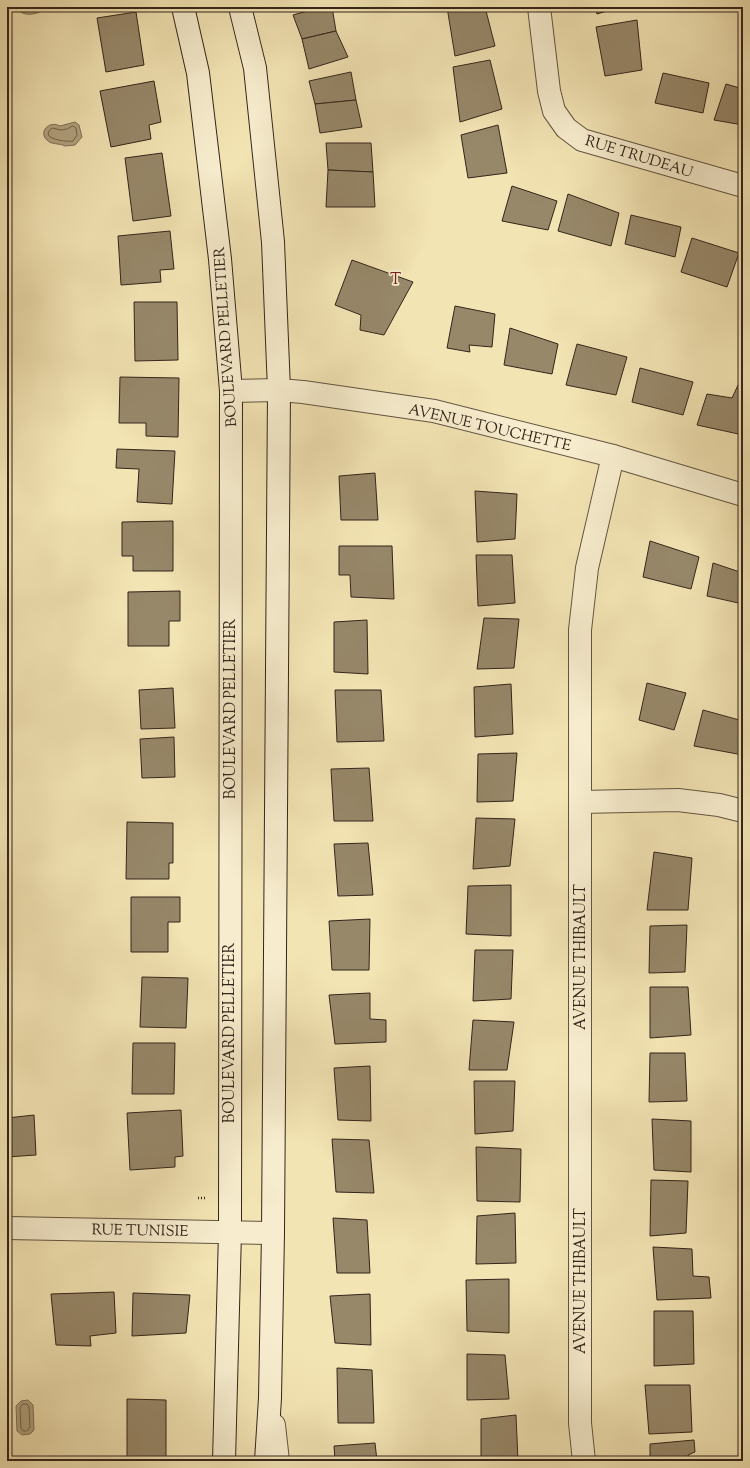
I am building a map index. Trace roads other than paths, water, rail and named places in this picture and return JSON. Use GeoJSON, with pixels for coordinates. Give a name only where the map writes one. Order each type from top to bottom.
{"type":"FeatureCollection","features":[{"type":"Feature","properties":{"kind":"street","name":"BOULEVARD PELLETIER"},"geometry":{"type":"LineString","coordinates":[[183,7],[199,81],[220,259],[231,391],[230,1232],[224,1461]]}},
{"type":"Feature","properties":{"kind":"street"},"geometry":{"type":"LineString","coordinates":[[240,7],[255,68],[271,218],[279,390],[273,1233],[270,1398],[266,1461]]}},
{"type":"Feature","properties":{"kind":"street","name":"RUE TRUDEAU"},"geometry":{"type":"LineString","coordinates":[[539,7],[549,91],[554,111],[566,128],[582,140],[743,186]]}},
{"type":"Feature","properties":{"kind":"street","name":"AVENUE TOUCHETTE"},"geometry":{"type":"LineString","coordinates":[[231,391],[279,390],[308,392],[434,411],[613,456],[743,495]]}},
{"type":"Feature","properties":{"kind":"street","name":"AVENUE THIBAULT"},"geometry":{"type":"LineString","coordinates":[[584,1461],[580,1423],[580,630],[587,568],[613,456]]}},
{"type":"Feature","properties":{"kind":"street"},"geometry":{"type":"LineString","coordinates":[[580,802],[678,800],[719,805],[743,811]]}},
{"type":"Feature","properties":{"kind":"street","name":"RUE TUNISIE"},"geometry":{"type":"LineString","coordinates":[[7,1228],[273,1233]]}},
{"type":"Feature","properties":{"kind":"street"},"geometry":{"type":"LineString","coordinates":[[270,1398],[278,1461]]}},
{"type":"Feature","properties":{"kind":"street","name":"BOULEVARD PELLETIER"},"geometry":{"type":"LineString","coordinates":[[216,1461],[225,1414]]}},
{"type":"Feature","properties":{"kind":"water"},"geometry":{"type":"Polygon","coordinates":[[[16,7],[53,7],[52,9],[46,8],[35,14],[26,14],[22,13],[16,7]]]}},
{"type":"Feature","properties":{"kind":"water"},"geometry":{"type":"Polygon","coordinates":[[[75,122],[79,125],[82,137],[75,145],[65,146],[49,142],[45,137],[44,130],[49,126],[60,126],[75,122]]]}},
{"type":"Feature","properties":{"kind":"water"},"geometry":{"type":"Polygon","coordinates":[[[28,1400],[33,1405],[34,1430],[30,1434],[22,1435],[17,1431],[16,1406],[21,1401],[28,1400]]]}},
{"type":"Feature","properties":{"kind":"district","name":"T"},"geometry":{"type":"Point","coordinates":[396,278]}}]}
